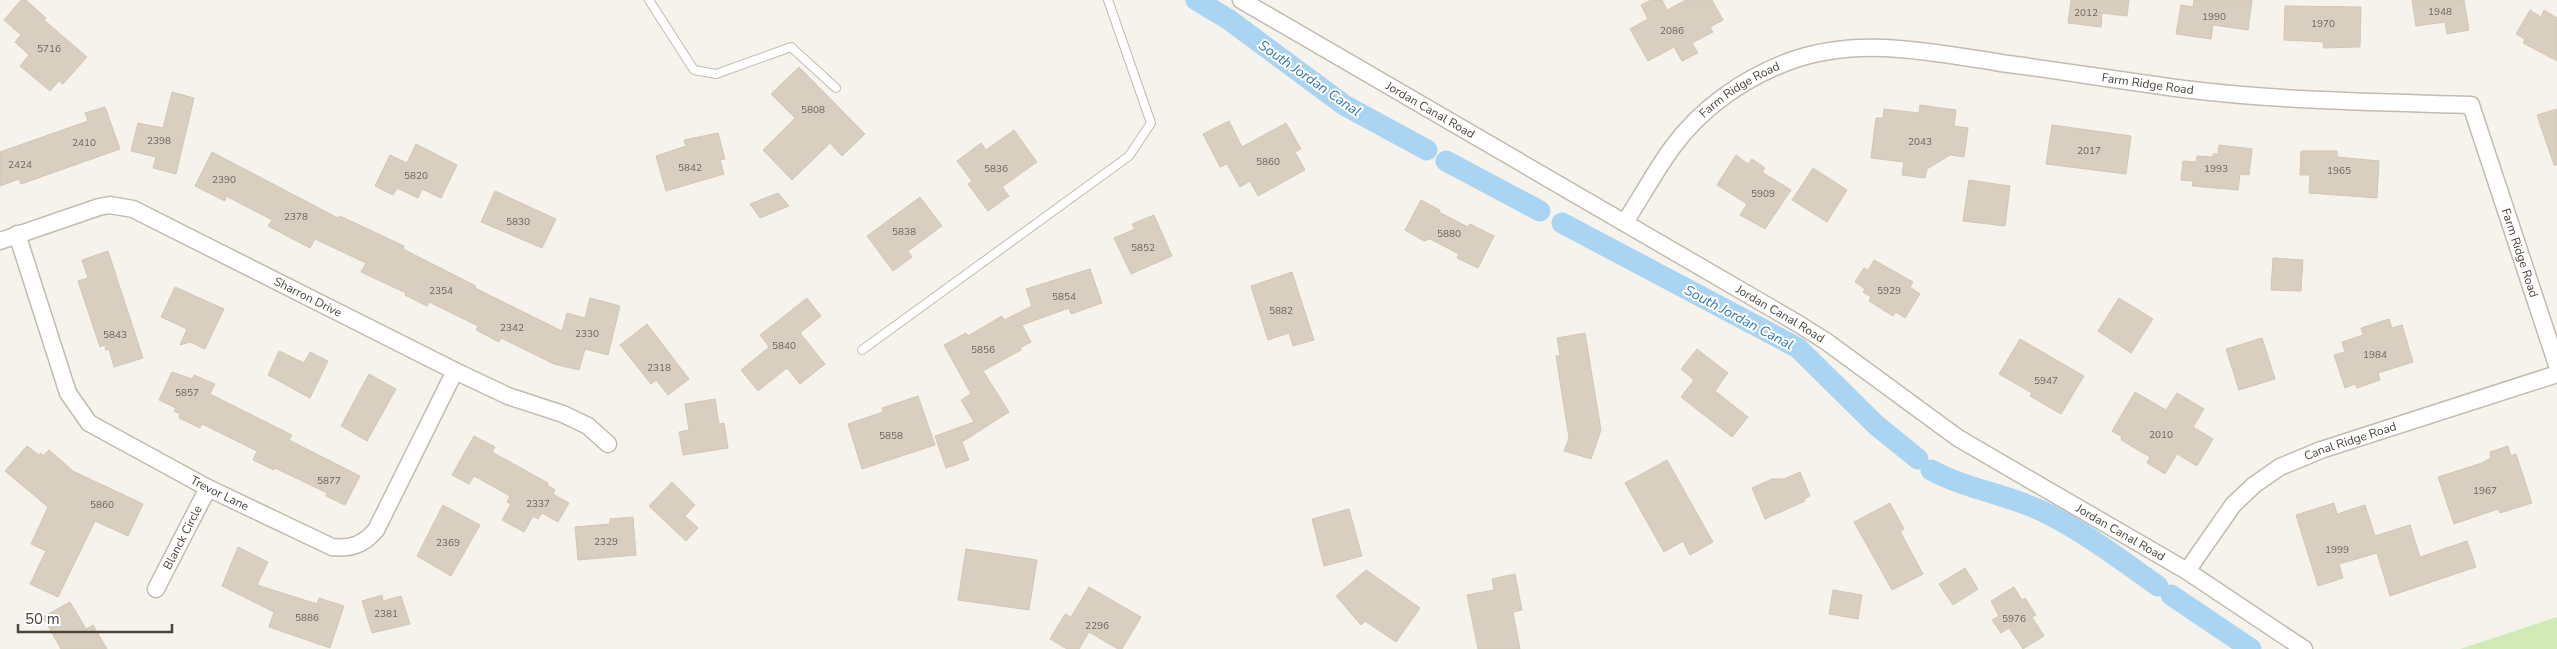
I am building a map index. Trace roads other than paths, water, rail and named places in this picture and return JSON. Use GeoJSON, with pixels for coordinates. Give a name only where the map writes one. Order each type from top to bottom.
{"type":"FeatureCollection","features":[{"type":"Feature","properties":{"kind":"street","name":"Jordan Canal Road"},"geometry":{"type":"LineString","coordinates":[[1241,0],[1625,222],[1827,342],[1958,438],[2188,571],[2304,649]]}},
{"type":"Feature","properties":{"kind":"street","name":"Farm Ridge Road"},"geometry":{"type":"LineString","coordinates":[[1625,222],[1672,148],[1691,125],[1713,105],[1736,88],[1791,61],[1854,48],[1908,49],[2187,89],[2329,100],[2471,105],[2557,365]]}},
{"type":"Feature","properties":{"kind":"street","name":"Sharron Drive"},"geometry":{"type":"LineString","coordinates":[[0,241],[99,207],[110,205],[133,209],[455,371],[508,396],[563,414],[588,426],[608,444]]}},
{"type":"Feature","properties":{"kind":"street","name":"Trevor Lane"},"geometry":{"type":"LineString","coordinates":[[17,234],[68,393],[78,409],[99,430],[208,488],[332,547],[344,549],[357,546],[367,540],[376,530],[455,371]]}},
{"type":"Feature","properties":{"kind":"street","name":"Canal Ridge Road"},"geometry":{"type":"LineString","coordinates":[[2188,571],[2233,505],[2254,484],[2280,466],[2321,450],[2557,374]]}},
{"type":"Feature","properties":{"kind":"street","name":"Blanck Circle"},"geometry":{"type":"LineString","coordinates":[[156,589],[208,488]]}},
{"type":"Feature","properties":{"kind":"lane"},"geometry":{"type":"LineString","coordinates":[[650,0],[694,70],[716,74],[791,46],[836,88]]}},
{"type":"Feature","properties":{"kind":"lane"},"geometry":{"type":"LineString","coordinates":[[862,350],[1129,156],[1151,123],[1108,0]]}},
{"type":"Feature","properties":{"kind":"waterway","name":"South Jordan Canal"},"geometry":{"type":"LineString","coordinates":[[1196,0],[1228,19],[1344,105],[1427,150]]}},
{"type":"Feature","properties":{"kind":"waterway","name":"South Jordan Canal"},"geometry":{"type":"LineString","coordinates":[[1446,161],[1540,211]]}},
{"type":"Feature","properties":{"kind":"waterway","name":"South Jordan Canal"},"geometry":{"type":"LineString","coordinates":[[1562,223],[1798,348],[1876,425],[1918,459]]}},
{"type":"Feature","properties":{"kind":"waterway","name":"South Jordan Canal"},"geometry":{"type":"LineString","coordinates":[[1931,470],[1944,477],[2042,511],[2087,536],[2158,586]]}},
{"type":"Feature","properties":{"kind":"waterway","name":"South Jordan Canal"},"geometry":{"type":"LineString","coordinates":[[2171,595],[2251,649]]}}]}
